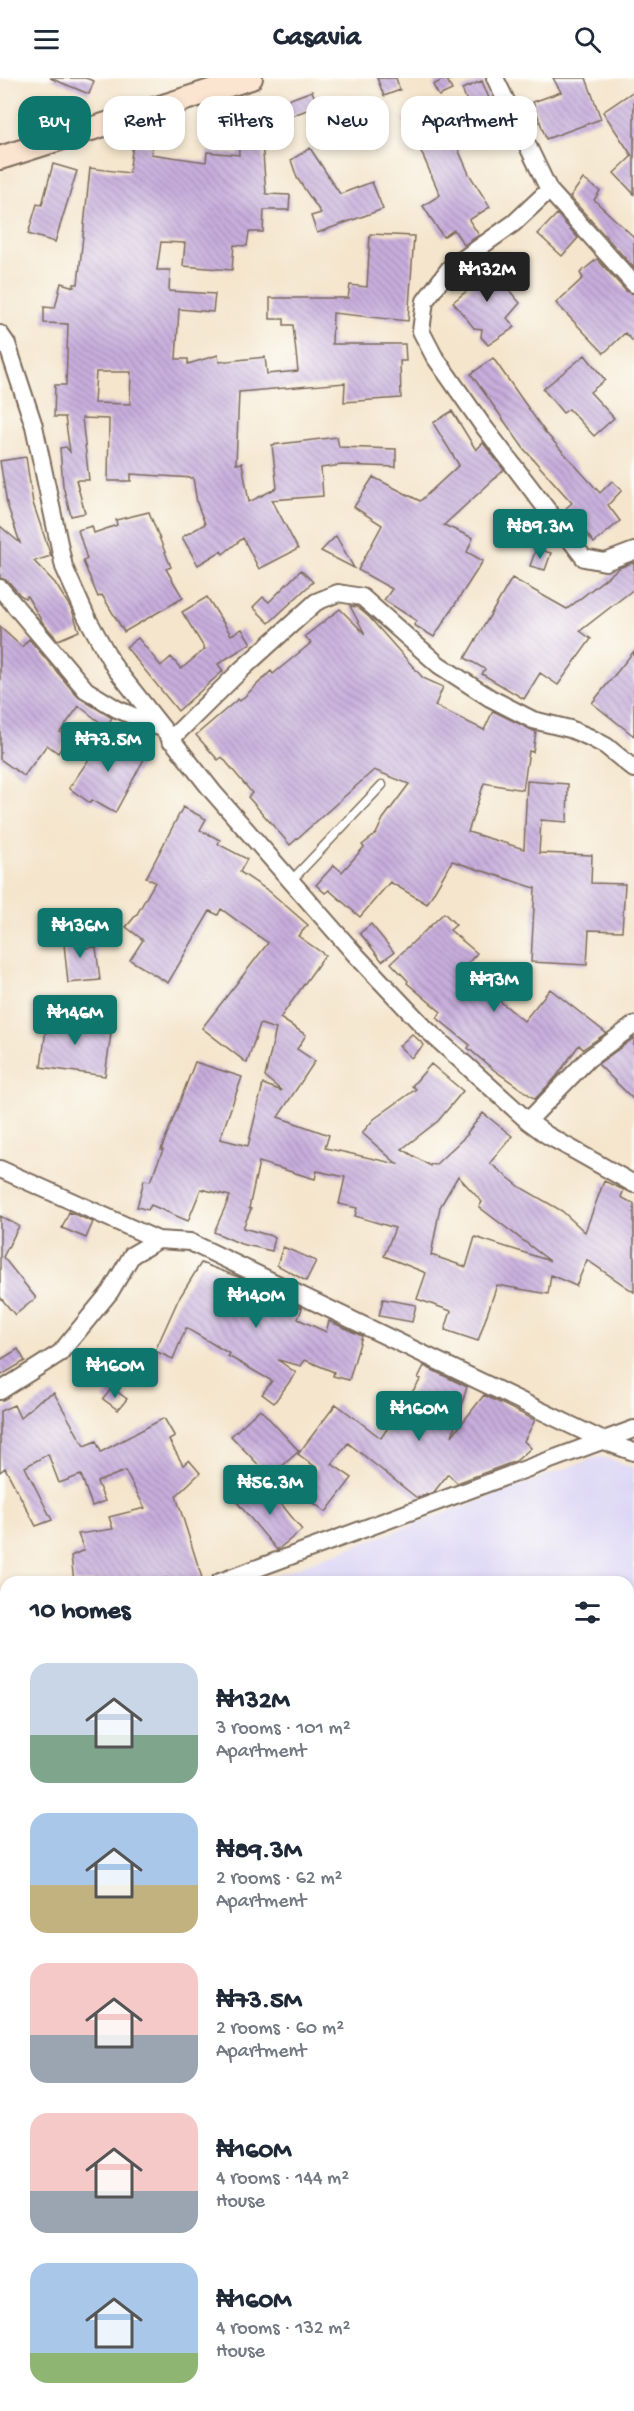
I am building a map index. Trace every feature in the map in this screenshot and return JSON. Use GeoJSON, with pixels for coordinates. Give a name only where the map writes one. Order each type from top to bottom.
{"type":"FeatureCollection","features":[{"type":"Feature","properties":{"kind":"main road"},"geometry":{"type":"LineString","coordinates":[[0,158],[251,78]]}},
{"type":"Feature","properties":{"kind":"street"},"geometry":{"type":"LineString","coordinates":[[495,78],[549,190],[634,284]]}},
{"type":"Feature","properties":{"kind":"street"},"geometry":{"type":"LineString","coordinates":[[549,190],[514,223],[449,269],[425,302],[421,331],[434,356],[481,423],[584,558],[605,562],[634,551]]}},
{"type":"Feature","properties":{"kind":"street"},"geometry":{"type":"LineString","coordinates":[[0,334],[7,344],[34,426],[64,567],[86,616],[115,668],[165,733],[291,881],[426,1029],[528,1121],[547,1135],[634,1184]]}},
{"type":"Feature","properties":{"kind":"street"},"geometry":{"type":"LineString","coordinates":[[0,588],[86,690],[117,709],[165,733]]}},
{"type":"Feature","properties":{"kind":"street"},"geometry":{"type":"LineString","coordinates":[[165,733],[241,670],[316,602],[338,594],[362,597],[439,664],[490,698],[533,720],[570,729],[589,737],[606,746],[634,769]]}},
{"type":"Feature","properties":{"kind":"street"},"geometry":{"type":"LineString","coordinates":[[528,1121],[588,1059],[634,1025]]}},
{"type":"Feature","properties":{"kind":"street"},"geometry":{"type":"LineString","coordinates":[[0,1169],[158,1240],[190,1242],[606,1442],[634,1452]]}},
{"type":"Feature","properties":{"kind":"street"},"geometry":{"type":"LineString","coordinates":[[0,1391],[60,1353],[110,1292],[132,1255],[158,1240]]}},
{"type":"Feature","properties":{"kind":"street"},"geometry":{"type":"LineString","coordinates":[[237,1576],[606,1442],[634,1429]]}},
{"type":"Feature","properties":{"kind":"lane"},"geometry":{"type":"LineString","coordinates":[[291,881],[382,785]]}},
{"type":"Feature","properties":{"kind":"shaded area"},"geometry":{"type":"Polygon","coordinates":[[[600,1456],[634,1468],[634,1576],[273,1576],[600,1456]]]}},
{"type":"Feature","properties":{"kind":"building"},"geometry":{"type":"Polygon","coordinates":[[[50,78],[85,78],[94,81],[89,94],[50,78]]]}},
{"type":"Feature","properties":{"kind":"building"},"geometry":{"type":"Polygon","coordinates":[[[377,78],[396,78],[400,90],[384,96],[377,78]]]}},
{"type":"Feature","properties":{"kind":"building"},"geometry":{"type":"Polygon","coordinates":[[[446,78],[452,90],[439,96],[433,85],[446,78]]]}},
{"type":"Feature","properties":{"kind":"building"},"geometry":{"type":"Polygon","coordinates":[[[553,78],[586,78],[601,119],[546,139],[537,113],[537,101],[561,92],[553,78]]]}},
{"type":"Feature","properties":{"kind":"building"},"geometry":{"type":"Polygon","coordinates":[[[482,81],[488,96],[465,96],[462,89],[482,81]]]}},
{"type":"Feature","properties":{"kind":"building"},"geometry":{"type":"Polygon","coordinates":[[[312,91],[314,96],[306,96],[306,110],[294,115],[294,98],[312,91]]]}},
{"type":"Feature","properties":{"kind":"building"},"geometry":{"type":"Polygon","coordinates":[[[634,91],[634,194],[614,173],[632,156],[603,112],[634,91]]]}},
{"type":"Feature","properties":{"kind":"building"},"geometry":{"type":"Polygon","coordinates":[[[132,150],[152,150],[151,154],[206,162],[207,152],[239,155],[239,150],[263,150],[266,194],[290,195],[289,210],[264,210],[263,232],[249,232],[247,246],[234,245],[232,270],[183,266],[185,243],[161,242],[157,270],[170,270],[169,291],[215,294],[213,312],[179,309],[176,359],[188,359],[188,364],[218,355],[219,362],[265,357],[267,374],[298,371],[293,325],[284,325],[284,319],[270,319],[270,298],[348,298],[350,285],[367,287],[370,234],[414,236],[408,321],[333,313],[332,344],[405,344],[406,361],[400,361],[401,398],[344,402],[345,383],[239,392],[236,464],[242,463],[249,502],[277,488],[272,445],[337,437],[339,447],[396,449],[396,467],[342,465],[321,468],[323,496],[272,500],[298,549],[259,569],[243,538],[223,554],[221,551],[198,565],[182,537],[205,524],[197,503],[193,478],[131,474],[131,481],[108,481],[109,419],[82,418],[89,480],[76,480],[85,513],[71,516],[63,486],[60,448],[66,447],[70,452],[65,417],[54,417],[55,385],[66,385],[68,324],[44,323],[44,307],[55,308],[61,283],[74,287],[74,284],[78,284],[90,168],[129,173],[132,150]],[[96,372],[94,403],[130,404],[131,372],[96,372]]]}},
{"type":"Feature","properties":{"kind":"building"},"geometry":{"type":"Polygon","coordinates":[[[307,150],[311,150],[340,194],[372,182],[383,209],[317,233],[311,216],[321,213],[297,178],[291,160],[307,150]]]}},
{"type":"Feature","properties":{"kind":"building"},"geometry":{"type":"Polygon","coordinates":[[[420,150],[458,150],[469,174],[490,207],[469,220],[479,235],[464,245],[454,230],[443,237],[423,206],[440,195],[420,150]]]}},
{"type":"Feature","properties":{"kind":"building"},"geometry":{"type":"Polygon","coordinates":[[[53,164],[77,171],[55,242],[28,234],[37,204],[42,205],[53,164]]]}},
{"type":"Feature","properties":{"kind":"building"},"geometry":{"type":"Polygon","coordinates":[[[583,179],[600,191],[594,200],[634,237],[634,268],[570,197],[583,179]]]}},
{"type":"Feature","properties":{"kind":"building"},"geometry":{"type":"Polygon","coordinates":[[[557,214],[578,238],[562,256],[538,234],[557,214]]]}},
{"type":"Feature","properties":{"kind":"building"},"geometry":{"type":"Polygon","coordinates":[[[597,259],[626,291],[634,294],[634,342],[625,333],[604,353],[556,303],[583,278],[580,273],[597,259]]]}},
{"type":"Feature","properties":{"kind":"building"},"geometry":{"type":"Polygon","coordinates":[[[483,260],[520,303],[507,318],[515,327],[488,345],[481,337],[482,329],[474,328],[453,302],[473,286],[464,276],[483,260]]]}},
{"type":"Feature","properties":{"kind":"building"},"geometry":{"type":"Polygon","coordinates":[[[585,355],[605,380],[590,392],[614,418],[594,436],[569,409],[563,413],[543,389],[585,355]]]}},
{"type":"Feature","properties":{"kind":"building"},"geometry":{"type":"Polygon","coordinates":[[[493,358],[545,432],[600,493],[612,481],[622,490],[608,505],[620,521],[594,543],[566,508],[572,503],[524,449],[471,374],[493,358]]]}},
{"type":"Feature","properties":{"kind":"building"},"geometry":{"type":"Polygon","coordinates":[[[452,411],[476,450],[483,443],[504,470],[444,525],[473,538],[467,552],[483,561],[434,637],[414,625],[417,621],[384,600],[392,589],[358,570],[382,525],[354,507],[373,477],[420,501],[459,465],[433,423],[452,411]]]}},
{"type":"Feature","properties":{"kind":"building"},"geometry":{"type":"Polygon","coordinates":[[[26,457],[33,503],[51,556],[34,561],[55,583],[72,610],[79,631],[58,640],[43,623],[27,596],[25,598],[20,595],[8,581],[0,578],[0,526],[20,543],[7,504],[0,461],[26,457]]]}},
{"type":"Feature","properties":{"kind":"building"},"geometry":{"type":"Polygon","coordinates":[[[149,512],[171,567],[166,569],[183,598],[124,632],[102,595],[98,597],[83,561],[87,559],[78,530],[92,526],[94,533],[117,525],[116,520],[149,512]]]}},
{"type":"Feature","properties":{"kind":"building"},"geometry":{"type":"Polygon","coordinates":[[[336,536],[354,568],[321,551],[336,536]]]}},
{"type":"Feature","properties":{"kind":"building"},"geometry":{"type":"Polygon","coordinates":[[[536,549],[551,553],[545,570],[530,566],[536,549]]]}},
{"type":"Feature","properties":{"kind":"building"},"geometry":{"type":"Polygon","coordinates":[[[634,562],[634,589],[580,631],[591,639],[558,685],[540,673],[524,699],[482,674],[485,669],[465,658],[512,578],[567,609],[619,568],[634,562]]]}},
{"type":"Feature","properties":{"kind":"building"},"geometry":{"type":"Polygon","coordinates":[[[301,570],[313,582],[269,623],[253,607],[263,597],[269,602],[301,570]]]}},
{"type":"Feature","properties":{"kind":"building"},"geometry":{"type":"Polygon","coordinates":[[[207,597],[231,635],[242,629],[251,643],[218,664],[223,671],[178,711],[126,647],[138,638],[161,666],[171,657],[181,669],[205,649],[182,612],[207,597]]]}},
{"type":"Feature","properties":{"kind":"building"},"geometry":{"type":"Polygon","coordinates":[[[350,606],[357,607],[369,617],[423,678],[443,687],[435,706],[484,730],[493,711],[536,732],[533,752],[529,751],[523,790],[484,783],[468,832],[524,849],[527,781],[568,784],[567,822],[541,820],[539,853],[592,855],[591,883],[625,884],[622,931],[589,930],[587,965],[531,962],[535,888],[452,861],[427,904],[390,882],[360,917],[329,890],[325,893],[316,885],[334,865],[342,872],[364,847],[362,845],[376,834],[383,819],[409,784],[374,770],[290,845],[248,797],[252,793],[222,757],[218,760],[196,735],[238,699],[240,701],[271,671],[273,674],[311,643],[305,636],[340,609],[365,634],[350,606]]]}},
{"type":"Feature","properties":{"kind":"building"},"geometry":{"type":"Polygon","coordinates":[[[0,627],[22,647],[29,639],[78,697],[112,718],[106,727],[79,706],[60,732],[68,738],[58,753],[47,745],[24,776],[0,759],[0,627]]]}},
{"type":"Feature","properties":{"kind":"building"},"geometry":{"type":"Polygon","coordinates":[[[634,651],[634,736],[592,703],[634,651]]]}},
{"type":"Feature","properties":{"kind":"building"},"geometry":{"type":"Polygon","coordinates":[[[110,729],[131,743],[127,749],[144,759],[115,813],[92,800],[90,803],[69,788],[110,729]]]}},
{"type":"Feature","properties":{"kind":"building"},"geometry":{"type":"Polygon","coordinates":[[[183,807],[206,819],[200,830],[220,840],[218,844],[247,859],[240,872],[269,891],[308,925],[298,936],[325,955],[280,1018],[306,1035],[297,1049],[315,1061],[278,1117],[329,1135],[325,1148],[397,1164],[362,1133],[374,1119],[416,1089],[412,1086],[431,1064],[463,1091],[438,1121],[402,1149],[430,1166],[435,1165],[468,1134],[483,1113],[512,1136],[490,1163],[520,1187],[562,1211],[585,1232],[604,1181],[624,1190],[621,1197],[634,1204],[634,1292],[587,1260],[576,1286],[551,1275],[548,1294],[497,1285],[478,1341],[445,1330],[451,1311],[417,1299],[426,1273],[384,1256],[395,1228],[355,1216],[357,1208],[339,1204],[345,1177],[317,1171],[315,1179],[259,1162],[249,1208],[251,1209],[243,1228],[275,1237],[272,1251],[241,1244],[214,1232],[230,1196],[201,1189],[188,1221],[151,1205],[148,1210],[137,1207],[144,1180],[150,1181],[195,1062],[242,1077],[220,1139],[248,1146],[263,1084],[282,1091],[265,1077],[276,1029],[260,1024],[247,1063],[202,1028],[268,943],[221,909],[218,915],[210,911],[168,983],[130,960],[143,940],[126,927],[137,914],[155,882],[146,878],[183,807]],[[458,1176],[440,1207],[431,1255],[466,1267],[475,1237],[550,1261],[479,1207],[482,1202],[458,1176]]]}},
{"type":"Feature","properties":{"kind":"building"},"geometry":{"type":"Polygon","coordinates":[[[444,913],[456,925],[450,930],[477,953],[462,970],[524,1021],[550,989],[606,1033],[583,1049],[579,1045],[556,1077],[535,1099],[468,1048],[470,1045],[437,1018],[441,1012],[407,983],[408,981],[391,963],[444,913]]]}},
{"type":"Feature","properties":{"kind":"building"},"geometry":{"type":"Polygon","coordinates":[[[371,924],[394,952],[382,961],[360,933],[371,924]]]}},
{"type":"Feature","properties":{"kind":"building"},"geometry":{"type":"Polygon","coordinates":[[[83,932],[85,948],[96,947],[100,980],[68,983],[63,934],[83,932]]]}},
{"type":"Feature","properties":{"kind":"building"},"geometry":{"type":"Polygon","coordinates":[[[48,1014],[98,1021],[96,1032],[111,1033],[105,1076],[41,1067],[48,1014]]]}},
{"type":"Feature","properties":{"kind":"building"},"geometry":{"type":"Polygon","coordinates":[[[412,1034],[424,1045],[411,1058],[399,1046],[412,1034]]]}},
{"type":"Feature","properties":{"kind":"building"},"geometry":{"type":"Polygon","coordinates":[[[634,1038],[634,1100],[598,1064],[634,1038]]]}},
{"type":"Feature","properties":{"kind":"building"},"geometry":{"type":"Polygon","coordinates":[[[69,1212],[93,1222],[86,1238],[62,1228],[69,1212]]]}},
{"type":"Feature","properties":{"kind":"building"},"geometry":{"type":"Polygon","coordinates":[[[0,1216],[19,1226],[3,1257],[36,1298],[15,1315],[0,1297],[0,1216]]]}},
{"type":"Feature","properties":{"kind":"building"},"geometry":{"type":"Polygon","coordinates":[[[283,1247],[316,1261],[306,1281],[277,1265],[283,1247]]]}},
{"type":"Feature","properties":{"kind":"building"},"geometry":{"type":"Polygon","coordinates":[[[201,1263],[241,1278],[302,1308],[298,1319],[326,1332],[329,1321],[362,1336],[349,1380],[333,1376],[334,1372],[305,1360],[301,1366],[278,1360],[296,1373],[274,1403],[262,1394],[272,1381],[228,1356],[230,1354],[186,1328],[173,1359],[155,1351],[178,1300],[201,1263]]]}},
{"type":"Feature","properties":{"kind":"building"},"geometry":{"type":"Polygon","coordinates":[[[383,1299],[416,1305],[412,1322],[379,1316],[383,1299]]]}},
{"type":"Feature","properties":{"kind":"building"},"geometry":{"type":"Polygon","coordinates":[[[18,1349],[25,1361],[0,1376],[0,1360],[18,1349]]]}},
{"type":"Feature","properties":{"kind":"building"},"geometry":{"type":"Polygon","coordinates":[[[424,1366],[467,1387],[452,1436],[484,1395],[535,1420],[524,1441],[531,1448],[516,1461],[457,1483],[448,1474],[434,1492],[417,1498],[348,1443],[332,1464],[352,1478],[326,1512],[299,1492],[317,1468],[298,1454],[336,1404],[381,1438],[421,1379],[418,1378],[424,1366]]]}},
{"type":"Feature","properties":{"kind":"building"},"geometry":{"type":"Polygon","coordinates":[[[112,1388],[127,1399],[118,1410],[103,1399],[112,1388]]]}},
{"type":"Feature","properties":{"kind":"building"},"geometry":{"type":"Polygon","coordinates":[[[54,1393],[84,1446],[96,1441],[101,1452],[164,1418],[175,1437],[169,1440],[183,1465],[189,1460],[200,1473],[176,1496],[201,1576],[73,1576],[71,1556],[84,1550],[78,1534],[113,1529],[109,1517],[145,1508],[125,1471],[97,1482],[105,1501],[92,1506],[81,1475],[59,1483],[48,1454],[25,1467],[52,1520],[36,1526],[5,1468],[0,1472],[0,1411],[14,1405],[20,1418],[40,1400],[54,1393]]]}},
{"type":"Feature","properties":{"kind":"building"},"geometry":{"type":"Polygon","coordinates":[[[260,1409],[299,1451],[270,1477],[231,1436],[260,1409]]]}},
{"type":"Feature","properties":{"kind":"building"},"geometry":{"type":"Polygon","coordinates":[[[263,1481],[302,1530],[277,1550],[237,1502],[263,1481]]]}}]}
